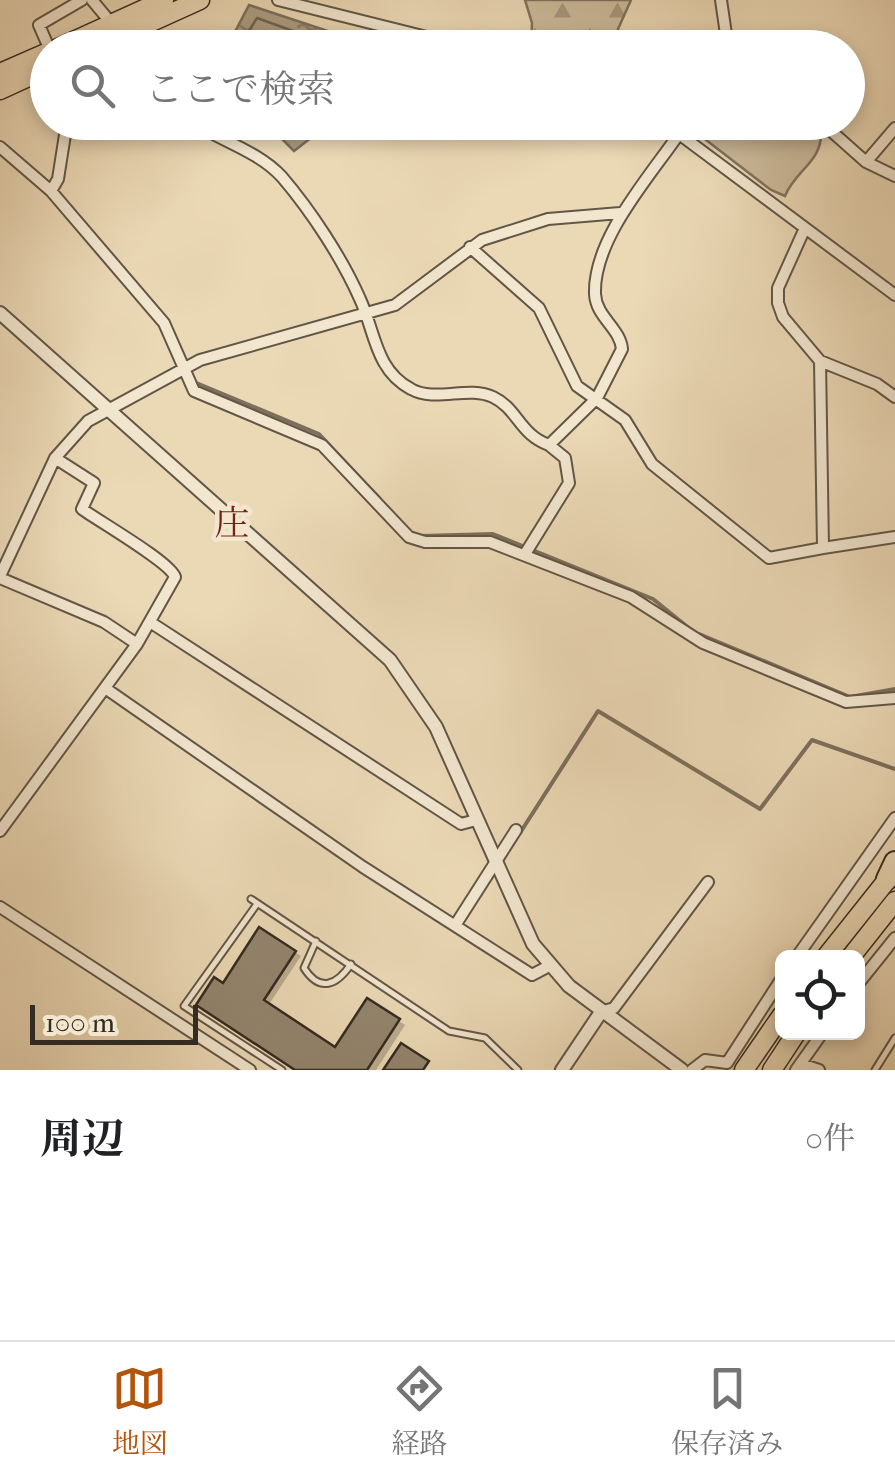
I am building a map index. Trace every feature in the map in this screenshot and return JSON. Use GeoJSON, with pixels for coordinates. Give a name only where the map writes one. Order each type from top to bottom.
{"type":"FeatureCollection","features":[{"type":"Feature","properties":{"kind":"main road"},"geometry":{"type":"LineString","coordinates":[[129,30],[164,0]]}},
{"type":"Feature","properties":{"kind":"main road"},"geometry":{"type":"LineString","coordinates":[[134,30],[200,0]]}},
{"type":"Feature","properties":{"kind":"main road"},"geometry":{"type":"LineString","coordinates":[[0,74],[30,59]]}},
{"type":"Feature","properties":{"kind":"main road"},"geometry":{"type":"LineString","coordinates":[[0,90],[30,76]]}},
{"type":"Feature","properties":{"kind":"main road"},"geometry":{"type":"LineString","coordinates":[[830,950],[892,870]]}},
{"type":"Feature","properties":{"kind":"main road"},"geometry":{"type":"LineString","coordinates":[[856,950],[895,901]]}},
{"type":"Feature","properties":{"kind":"main road"},"geometry":{"type":"LineString","coordinates":[[744,1070],[775,1025]]}},
{"type":"Feature","properties":{"kind":"main road"},"geometry":{"type":"LineString","coordinates":[[772,1070],[792,1040]]}},
{"type":"Feature","properties":{"kind":"street"},"geometry":{"type":"LineString","coordinates":[[42,30],[40,25],[82,0]]}},
{"type":"Feature","properties":{"kind":"street"},"geometry":{"type":"LineString","coordinates":[[92,0],[119,30]]}},
{"type":"Feature","properties":{"kind":"street"},"geometry":{"type":"LineString","coordinates":[[278,0],[398,30]]}},
{"type":"Feature","properties":{"kind":"street"},"geometry":{"type":"LineString","coordinates":[[721,0],[725,30]]}},
{"type":"Feature","properties":{"kind":"street"},"geometry":{"type":"LineString","coordinates":[[866,162],[895,128]]}},
{"type":"Feature","properties":{"kind":"street"},"geometry":{"type":"LineString","coordinates":[[51,191],[58,179],[65,140]]}},
{"type":"Feature","properties":{"kind":"street"},"geometry":{"type":"LineString","coordinates":[[227,140],[278,173],[311,218],[366,315],[372,345],[412,390],[487,394],[499,400],[531,439],[549,445],[565,458],[569,482],[524,554]]}},
{"type":"Feature","properties":{"kind":"street"},"geometry":{"type":"LineString","coordinates":[[549,445],[598,398],[622,349],[622,340],[598,308],[594,292],[620,212],[675,140]]}},
{"type":"Feature","properties":{"kind":"street"},"geometry":{"type":"LineString","coordinates":[[699,140],[805,228],[895,295]]}},
{"type":"Feature","properties":{"kind":"street"},"geometry":{"type":"LineString","coordinates":[[842,140],[866,162],[895,176]]}},
{"type":"Feature","properties":{"kind":"street"},"geometry":{"type":"LineString","coordinates":[[0,147],[51,191],[164,323],[194,391],[322,446],[409,537],[424,542],[490,542],[632,598],[703,644],[846,702],[895,698]]}},
{"type":"Feature","properties":{"kind":"street"},"geometry":{"type":"LineString","coordinates":[[137,644],[104,622],[0,577],[54,458],[80,426],[182,369],[261,340],[395,306],[470,247],[548,219],[620,212]]}},
{"type":"Feature","properties":{"kind":"street"},"geometry":{"type":"LineString","coordinates":[[805,228],[778,288],[783,317],[820,360],[877,384],[895,397]]}},
{"type":"Feature","properties":{"kind":"street"},"geometry":{"type":"LineString","coordinates":[[470,247],[539,308],[578,386],[625,420],[652,464],[769,558],[895,537]]}},
{"type":"Feature","properties":{"kind":"street"},"geometry":{"type":"LineString","coordinates":[[0,313],[390,660],[436,727],[518,917],[549,966],[600,1012],[682,1070]]}},
{"type":"Feature","properties":{"kind":"street"},"geometry":{"type":"LineString","coordinates":[[820,360],[822,548]]}},
{"type":"Feature","properties":{"kind":"street"},"geometry":{"type":"LineString","coordinates":[[0,831],[137,644],[174,582],[173,570],[82,508],[94,483],[54,458]]}},
{"type":"Feature","properties":{"kind":"street"},"geometry":{"type":"LineString","coordinates":[[150,622],[461,824],[476,820]]}},
{"type":"Feature","properties":{"kind":"street"},"geometry":{"type":"LineString","coordinates":[[105,688],[363,867],[532,975],[549,966]]}},
{"type":"Feature","properties":{"kind":"street"},"geometry":{"type":"LineString","coordinates":[[802,950],[895,818]]}},
{"type":"Feature","properties":{"kind":"street"},"geometry":{"type":"LineString","coordinates":[[456,924],[516,830]]}},
{"type":"Feature","properties":{"kind":"street"},"geometry":{"type":"LineString","coordinates":[[562,1070],[600,1012],[614,1008],[708,882]]}},
{"type":"Feature","properties":{"kind":"street"},"geometry":{"type":"LineString","coordinates":[[0,907],[250,1070]]}},
{"type":"Feature","properties":{"kind":"street"},"geometry":{"type":"LineString","coordinates":[[865,975],[895,938]]}},
{"type":"Feature","properties":{"kind":"street"},"geometry":{"type":"LineString","coordinates":[[692,1070],[705,1060],[727,1062],[775,989]]}},
{"type":"Feature","properties":{"kind":"street"},"geometry":{"type":"LineString","coordinates":[[817,1040],[798,1067],[819,1070]]}},
{"type":"Feature","properties":{"kind":"lane"},"geometry":{"type":"LineString","coordinates":[[282,1070],[184,1006],[254,901],[449,1030],[485,1038],[518,1070]]}},
{"type":"Feature","properties":{"kind":"lane"},"geometry":{"type":"LineString","coordinates":[[316,941],[304,968],[311,979],[328,986],[335,984],[351,964]]}},
{"type":"Feature","properties":{"kind":"lane"},"geometry":{"type":"LineString","coordinates":[[875,1070],[895,1038]]}},
{"type":"Feature","properties":{"kind":"green space"},"geometry":{"type":"Polygon","coordinates":[[[525,0],[631,0],[618,30],[532,30],[525,0]]]}},
{"type":"Feature","properties":{"kind":"green space"},"geometry":{"type":"Polygon","coordinates":[[[706,140],[820,140],[813,158],[785,196],[771,190],[706,140]]]}},
{"type":"Feature","properties":{"kind":"water"},"geometry":{"type":"Polygon","coordinates":[[[249,5],[325,30],[236,30],[249,5]]]}},
{"type":"Feature","properties":{"kind":"water"},"geometry":{"type":"Polygon","coordinates":[[[283,140],[308,140],[294,151],[283,140]]]}},
{"type":"Feature","properties":{"kind":"building"},"geometry":{"type":"Polygon","coordinates":[[[259,927],[296,951],[264,1000],[335,1047],[367,998],[400,1019],[367,1070],[295,1070],[196,1005],[214,977],[223,983],[259,927]]]}},
{"type":"Feature","properties":{"kind":"building"},"geometry":{"type":"Polygon","coordinates":[[[401,1043],[429,1061],[423,1070],[383,1070],[401,1043]]]}},
{"type":"Feature","properties":{"kind":"waterway"},"geometry":{"type":"LineString","coordinates":[[194,382],[319,434],[380,499]]}},
{"type":"Feature","properties":{"kind":"waterway"},"geometry":{"type":"LineString","coordinates":[[419,536],[493,534],[653,599],[690,629]]}},
{"type":"Feature","properties":{"kind":"waterway"},"geometry":{"type":"LineString","coordinates":[[699,634],[850,697],[895,689]]}},
{"type":"Feature","properties":{"kind":"waterway"},"geometry":{"type":"LineString","coordinates":[[520,833],[598,711],[760,809],[812,740],[895,769]]}},
{"type":"Feature","properties":{"kind":"district","name":"庄"},"geometry":{"type":"Point","coordinates":[232,523]}}]}
